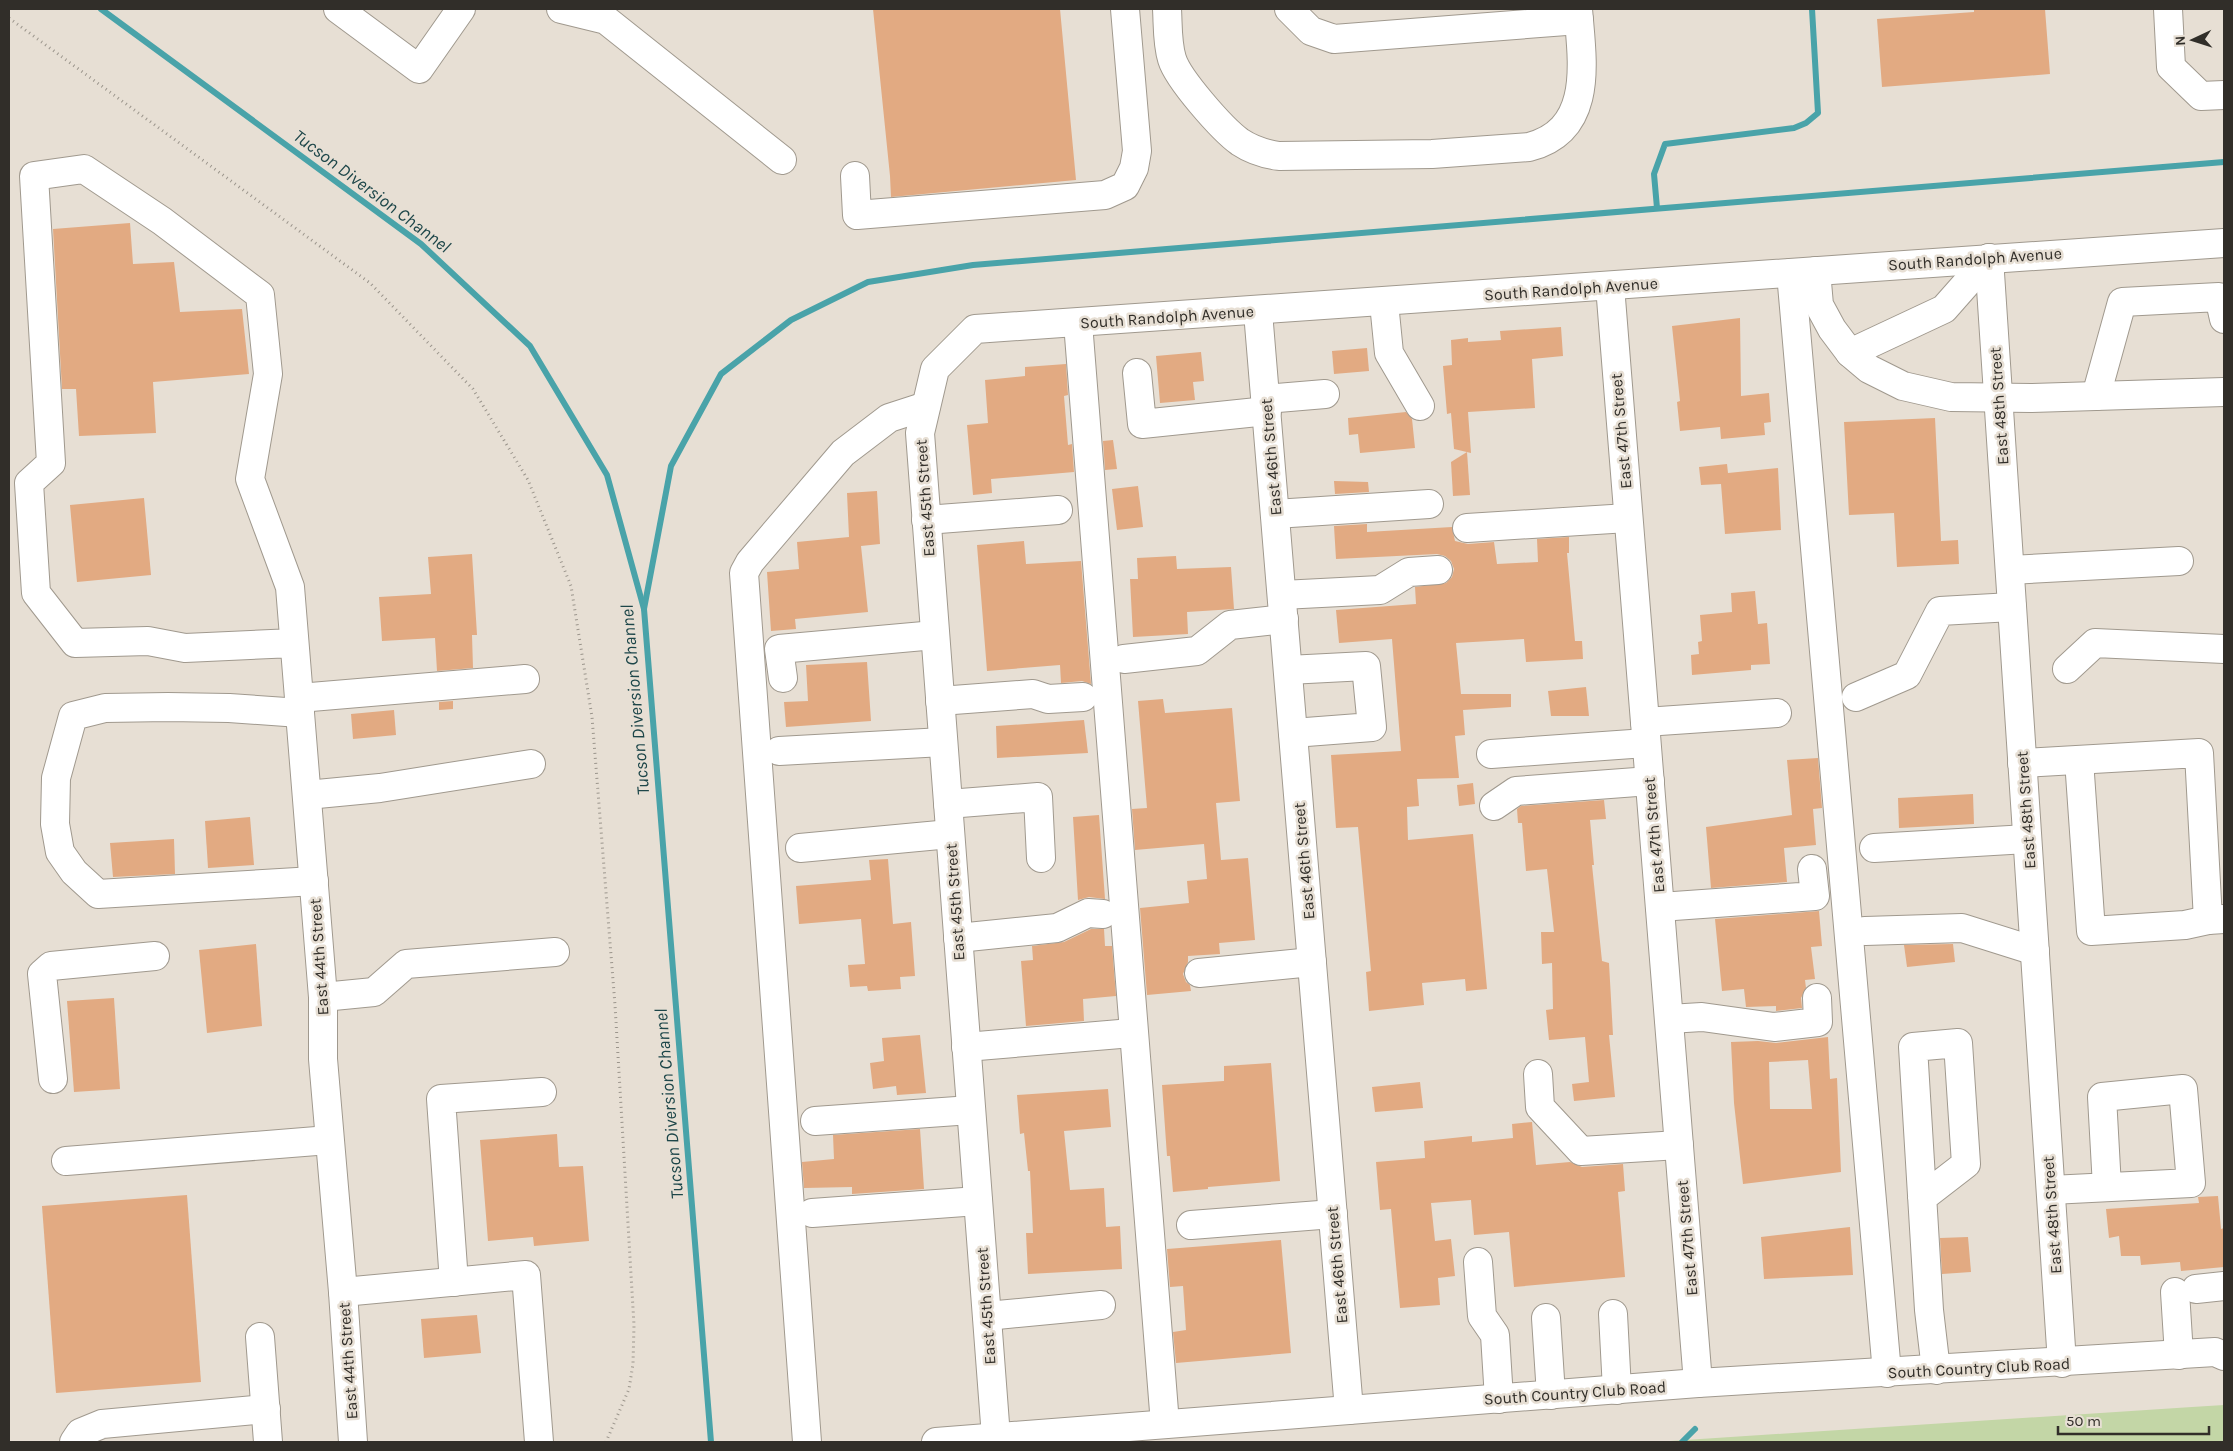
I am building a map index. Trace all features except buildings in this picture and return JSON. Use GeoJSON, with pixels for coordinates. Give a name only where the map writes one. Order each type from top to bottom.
{"type":"FeatureCollection","features":[{"type":"Feature","properties":{"kind":"street"},"geometry":{"type":"LineString","coordinates":[[338,9],[419,69],[461,9]]}},
{"type":"Feature","properties":{"kind":"street"},"geometry":{"type":"LineString","coordinates":[[560,9],[606,20],[782,160]]}},
{"type":"Feature","properties":{"kind":"street"},"geometry":{"type":"LineString","coordinates":[[855,176],[857,215],[1105,195],[1125,186],[1134,168],[1137,151],[1125,9]]}},
{"type":"Feature","properties":{"kind":"street"},"geometry":{"type":"LineString","coordinates":[[1167,9],[1172,59],[1184,80],[1231,135],[1240,142],[1265,154],[1279,156],[1432,154],[1529,147],[1541,144],[1564,126],[1574,111],[1581,92],[1583,68],[1578,14],[1334,39],[1311,31],[1289,9]]}},
{"type":"Feature","properties":{"kind":"street"},"geometry":{"type":"LineString","coordinates":[[2168,9],[2171,67],[2201,96],[2224,95]]}},
{"type":"Feature","properties":{"kind":"street","name":"East 44th Street"},"geometry":{"type":"LineString","coordinates":[[294,643],[186,648],[148,641],[75,643],[36,593],[29,483],[51,463],[34,176],[84,169],[162,221],[260,295],[268,374],[250,479],[290,587],[323,997],[323,1059],[343,1292],[353,1442]]}},
{"type":"Feature","properties":{"kind":"street","name":"South Randolph Avenue"},"geometry":{"type":"LineString","coordinates":[[935,370],[975,329],[1258,312],[1989,258],[2224,243]]}},
{"type":"Feature","properties":{"kind":"street"},"geometry":{"type":"LineString","coordinates":[[1850,352],[1944,309],[1989,258]]}},
{"type":"Feature","properties":{"kind":"street","name":"East 48th Street"},"geometry":{"type":"LineString","coordinates":[[1989,258],[2062,1363]]}},
{"type":"Feature","properties":{"kind":"street"},"geometry":{"type":"LineString","coordinates":[[1804,272],[1832,329],[1850,352],[1869,369],[1903,386],[1951,397],[2096,396],[2224,392]]}},
{"type":"Feature","properties":{"kind":"street"},"geometry":{"type":"LineString","coordinates":[[1804,272],[1887,1373]]}},
{"type":"Feature","properties":{"kind":"street","name":"East 47th Street"},"geometry":{"type":"LineString","coordinates":[[1610,286],[1698,1383]]}},
{"type":"Feature","properties":{"kind":"street"},"geometry":{"type":"LineString","coordinates":[[2096,396],[2122,302],[2219,298],[2224,320]]}},
{"type":"Feature","properties":{"kind":"street"},"geometry":{"type":"LineString","coordinates":[[1384,303],[1389,353],[1420,406]]}},
{"type":"Feature","properties":{"kind":"street","name":"East 46th Street"},"geometry":{"type":"LineString","coordinates":[[1258,312],[1349,1410]]}},
{"type":"Feature","properties":{"kind":"street"},"geometry":{"type":"LineString","coordinates":[[1078,323],[1165,1424]]}},
{"type":"Feature","properties":{"kind":"street","name":"East 45th Street"},"geometry":{"type":"LineString","coordinates":[[935,370],[920,433],[996,1436]]}},
{"type":"Feature","properties":{"kind":"street"},"geometry":{"type":"LineString","coordinates":[[1137,373],[1142,424],[1326,394]]}},
{"type":"Feature","properties":{"kind":"street"},"geometry":{"type":"LineString","coordinates":[[807,1442],[744,572],[750,562],[843,453],[889,418],[926,406]]}},
{"type":"Feature","properties":{"kind":"street"},"geometry":{"type":"LineString","coordinates":[[1275,514],[1429,504]]}},
{"type":"Feature","properties":{"kind":"street"},"geometry":{"type":"LineString","coordinates":[[926,520],[1058,510]]}},
{"type":"Feature","properties":{"kind":"street"},"geometry":{"type":"LineString","coordinates":[[1467,528],[1628,518]]}},
{"type":"Feature","properties":{"kind":"street"},"geometry":{"type":"LineString","coordinates":[[2010,570],[2179,561]]}},
{"type":"Feature","properties":{"kind":"street"},"geometry":{"type":"LineString","coordinates":[[1124,659],[1197,651],[1230,625],[1283,607],[1380,590],[1409,572],[1438,570]]}},
{"type":"Feature","properties":{"kind":"street"},"geometry":{"type":"LineString","coordinates":[[1856,697],[1907,675],[1940,611],[2012,607]]}},
{"type":"Feature","properties":{"kind":"street"},"geometry":{"type":"LineString","coordinates":[[784,678],[779,649],[935,636]]}},
{"type":"Feature","properties":{"kind":"street"},"geometry":{"type":"LineString","coordinates":[[2066,669],[2095,643],[2224,649]]}},
{"type":"Feature","properties":{"kind":"street"},"geometry":{"type":"LineString","coordinates":[[1288,670],[1366,666],[1372,727],[1293,733]]}},
{"type":"Feature","properties":{"kind":"street"},"geometry":{"type":"LineString","coordinates":[[314,881],[98,894],[74,872],[60,852],[55,824],[56,778],[65,740],[74,716],[105,708],[300,706],[525,679]]}},
{"type":"Feature","properties":{"kind":"street"},"geometry":{"type":"LineString","coordinates":[[940,701],[1033,694],[1048,699],[1083,697]]}},
{"type":"Feature","properties":{"kind":"street"},"geometry":{"type":"LineString","coordinates":[[1491,754],[1777,713]]}},
{"type":"Feature","properties":{"kind":"street"},"geometry":{"type":"LineString","coordinates":[[779,751],[943,742]]}},
{"type":"Feature","properties":{"kind":"street"},"geometry":{"type":"LineString","coordinates":[[2022,763],[2199,753],[2216,919],[2185,925],[2090,931],[2079,760]]}},
{"type":"Feature","properties":{"kind":"street"},"geometry":{"type":"LineString","coordinates":[[307,795],[380,788],[531,764]]}},
{"type":"Feature","properties":{"kind":"street"},"geometry":{"type":"LineString","coordinates":[[1494,806],[1516,791],[1650,781]]}},
{"type":"Feature","properties":{"kind":"street"},"geometry":{"type":"LineString","coordinates":[[948,804],[1038,797],[1041,858]]}},
{"type":"Feature","properties":{"kind":"street"},"geometry":{"type":"LineString","coordinates":[[800,848],[950,834]]}},
{"type":"Feature","properties":{"kind":"street"},"geometry":{"type":"LineString","coordinates":[[1874,848],[2027,839]]}},
{"type":"Feature","properties":{"kind":"street"},"geometry":{"type":"LineString","coordinates":[[1660,907],[1815,896],[1812,869]]}},
{"type":"Feature","properties":{"kind":"street"},"geometry":{"type":"LineString","coordinates":[[958,938],[1057,928],[1088,914],[1103,914]]}},
{"type":"Feature","properties":{"kind":"street"},"geometry":{"type":"LineString","coordinates":[[1865,931],[1962,928],[2035,951]]}},
{"type":"Feature","properties":{"kind":"street"},"geometry":{"type":"LineString","coordinates":[[323,997],[374,992],[406,964],[555,952]]}},
{"type":"Feature","properties":{"kind":"street"},"geometry":{"type":"LineString","coordinates":[[53,1080],[42,974],[52,966],[155,956]]}},
{"type":"Feature","properties":{"kind":"street"},"geometry":{"type":"LineString","coordinates":[[1199,973],[1312,962]]}},
{"type":"Feature","properties":{"kind":"street"},"geometry":{"type":"LineString","coordinates":[[1669,1019],[1702,1017],[1774,1026],[1818,1022],[1816,998]]}},
{"type":"Feature","properties":{"kind":"street"},"geometry":{"type":"LineString","coordinates":[[966,1047],[1120,1034]]}},
{"type":"Feature","properties":{"kind":"street"},"geometry":{"type":"LineString","coordinates":[[1922,1198],[1966,1164],[1958,1043],[1913,1047],[1922,1198],[1929,1310],[1936,1370]]}},
{"type":"Feature","properties":{"kind":"street"},"geometry":{"type":"LineString","coordinates":[[1538,1074],[1540,1107],[1580,1150],[1679,1145]]}},
{"type":"Feature","properties":{"kind":"street"},"geometry":{"type":"LineString","coordinates":[[2051,1190],[2190,1183],[2183,1089],[2102,1098],[2107,1187]]}},
{"type":"Feature","properties":{"kind":"street"},"geometry":{"type":"LineString","coordinates":[[454,1282],[441,1099],[542,1092]]}},
{"type":"Feature","properties":{"kind":"street"},"geometry":{"type":"LineString","coordinates":[[816,1120],[971,1110]]}},
{"type":"Feature","properties":{"kind":"street"},"geometry":{"type":"LineString","coordinates":[[66,1161],[329,1140]]}},
{"type":"Feature","properties":{"kind":"street"},"geometry":{"type":"LineString","coordinates":[[812,1213],[978,1201]]}},
{"type":"Feature","properties":{"kind":"street"},"geometry":{"type":"LineString","coordinates":[[1191,1225],[1332,1214]]}},
{"type":"Feature","properties":{"kind":"street"},"geometry":{"type":"LineString","coordinates":[[1478,1262],[1482,1316],[1495,1335],[1499,1399]]}},
{"type":"Feature","properties":{"kind":"street"},"geometry":{"type":"LineString","coordinates":[[343,1292],[526,1275],[539,1442]]}},
{"type":"Feature","properties":{"kind":"street"},"geometry":{"type":"LineString","coordinates":[[2179,1355],[2185,1290],[2224,1286]]}},
{"type":"Feature","properties":{"kind":"street"},"geometry":{"type":"LineString","coordinates":[[987,1316],[1101,1305]]}},
{"type":"Feature","properties":{"kind":"street"},"geometry":{"type":"LineString","coordinates":[[1612,1314],[1617,1390]]}},
{"type":"Feature","properties":{"kind":"street"},"geometry":{"type":"LineString","coordinates":[[1546,1318],[1551,1395]]}},
{"type":"Feature","properties":{"kind":"street"},"geometry":{"type":"LineString","coordinates":[[260,1337],[268,1442]]}},
{"type":"Feature","properties":{"kind":"street","name":"South Country Club Road"},"geometry":{"type":"LineString","coordinates":[[936,1442],[1698,1383],[2062,1363],[2221,1352]]}},
{"type":"Feature","properties":{"kind":"street"},"geometry":{"type":"LineString","coordinates":[[74,1442],[80,1433],[102,1424],[266,1409]]}},
{"type":"Feature","properties":{"kind":"path"},"geometry":{"type":"LineString","coordinates":[[9,18],[370,283],[473,390],[528,480],[571,586],[592,717],[614,995],[634,1325],[633,1364],[629,1389],[606,1442]]}},
{"type":"Feature","properties":{"kind":"green space"},"geometry":{"type":"Polygon","coordinates":[[[2224,1405],[2224,1442],[1655,1442],[2192,1407],[2224,1405]]]}},
{"type":"Feature","properties":{"kind":"waterway","name":"Tucson Diversion Channel"},"geometry":{"type":"LineString","coordinates":[[101,9],[421,244],[530,346],[607,475],[644,609],[711,1442]]}},
{"type":"Feature","properties":{"kind":"waterway"},"geometry":{"type":"LineString","coordinates":[[1657,208],[1654,174],[1665,144],[1794,128],[1806,123],[1818,113],[1812,9]]}},
{"type":"Feature","properties":{"kind":"waterway"},"geometry":{"type":"LineString","coordinates":[[644,609],[671,466],[721,374],[791,320],[868,282],[973,265],[2224,162]]}},
{"type":"Feature","properties":{"kind":"waterway"},"geometry":{"type":"LineString","coordinates":[[1682,1442],[1695,1429]]}}]}
